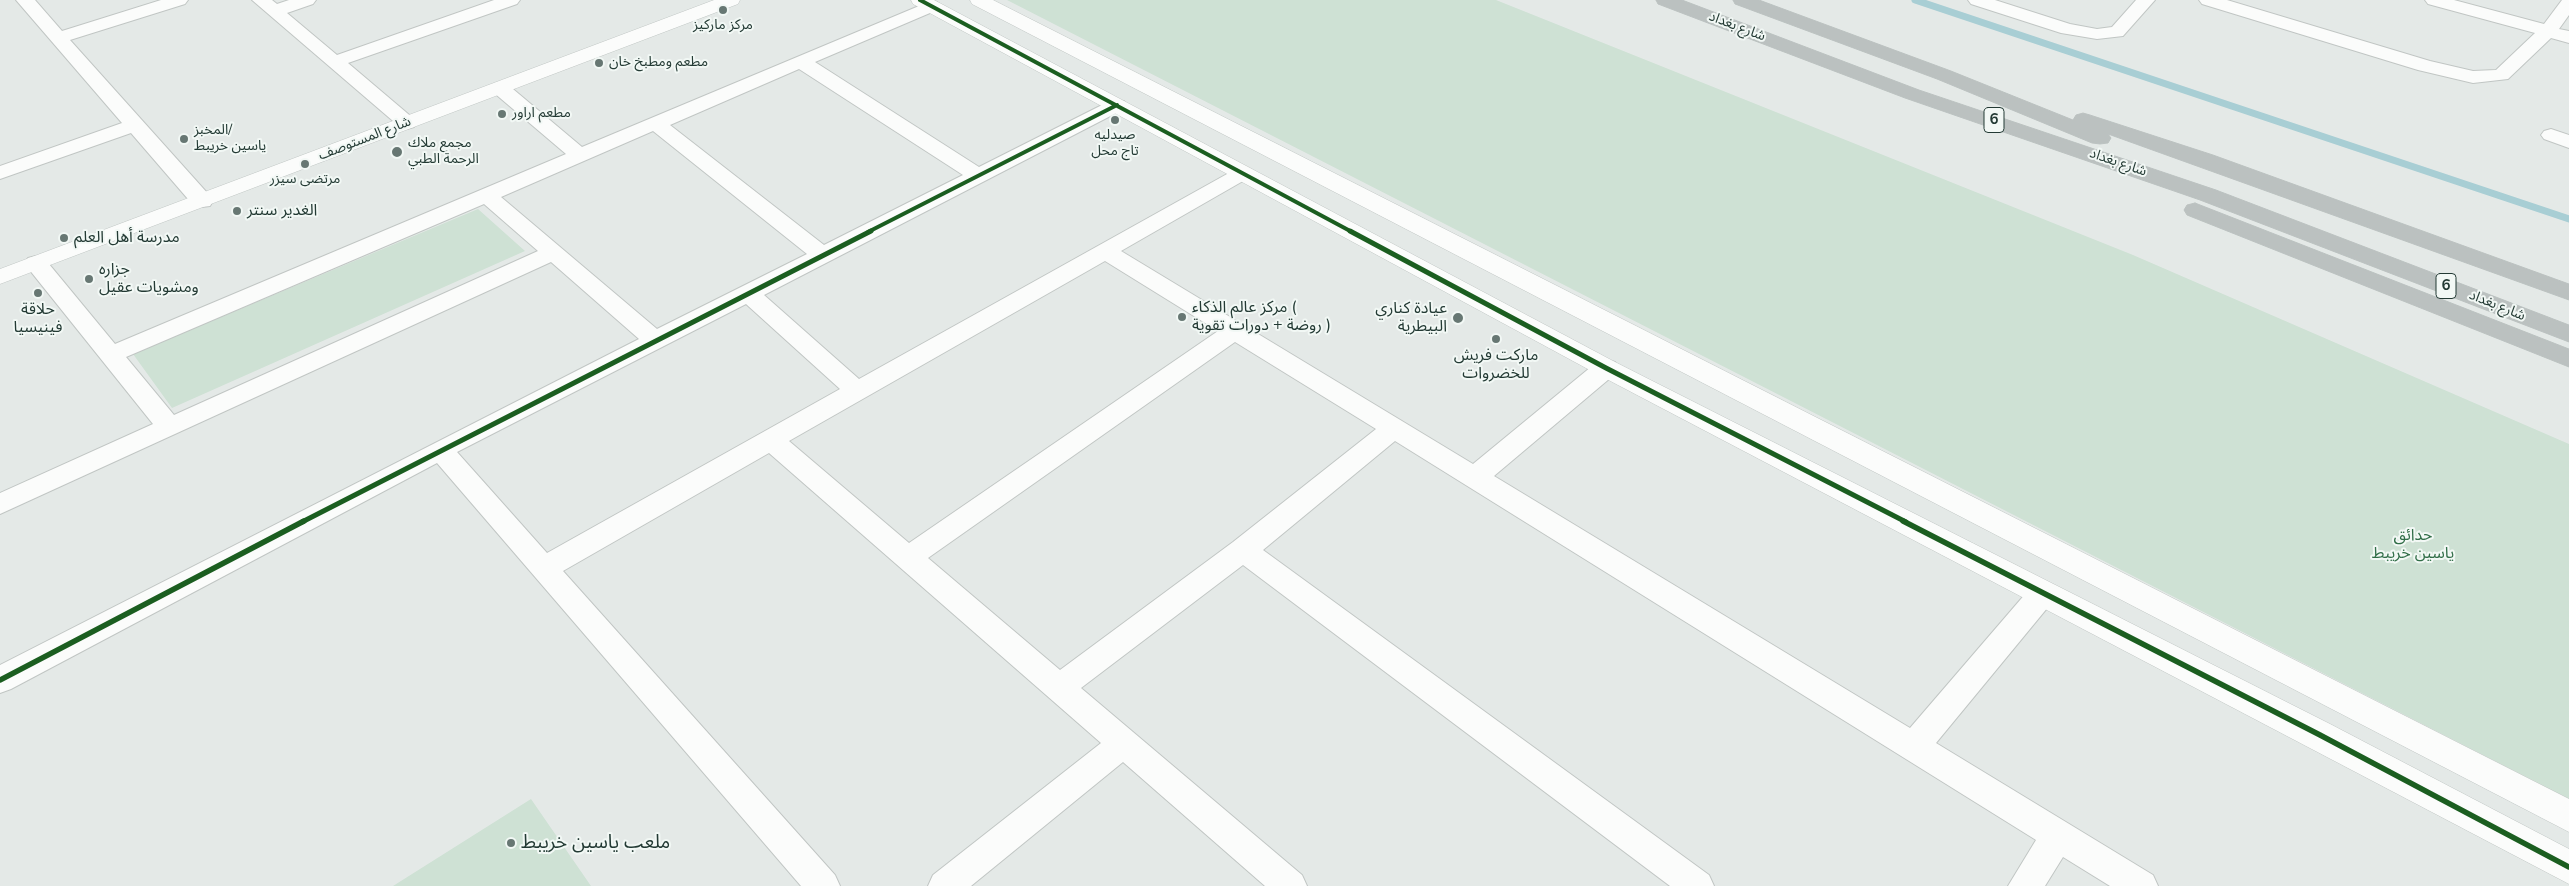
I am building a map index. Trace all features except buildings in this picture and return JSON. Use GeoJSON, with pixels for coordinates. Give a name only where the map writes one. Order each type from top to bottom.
{"type":"FeatureCollection","features":[{"type":"Feature","properties":{"kind":"highway","name":"شارع بغداد"},"geometry":{"type":"LineString","coordinates":[[1665,0],[1912,94],[2329,232],[2569,316]]}},
{"type":"Feature","properties":{"kind":"highway","name":"شارع بغداد"},"geometry":{"type":"LineString","coordinates":[[1742,0],[1944,75],[2119,145],[2569,334]]}},
{"type":"Feature","properties":{"kind":"highway"},"geometry":{"type":"LineString","coordinates":[[1944,75],[2205,160],[2569,292]]}},
{"type":"Feature","properties":{"kind":"highway"},"geometry":{"type":"LineString","coordinates":[[1912,94],[2033,145],[2569,359]]}},
{"type":"Feature","properties":{"kind":"street"},"geometry":{"type":"LineString","coordinates":[[25,0],[202,201]]}},
{"type":"Feature","properties":{"kind":"street"},"geometry":{"type":"LineString","coordinates":[[58,38],[179,0]]}},
{"type":"Feature","properties":{"kind":"street"},"geometry":{"type":"LineString","coordinates":[[267,6],[307,0]]}},
{"type":"Feature","properties":{"kind":"street"},"geometry":{"type":"LineString","coordinates":[[334,62],[511,0]]}},
{"type":"Feature","properties":{"kind":"street","name":"شارع المستوصف"},"geometry":{"type":"LineString","coordinates":[[0,277],[731,0]]}},
{"type":"Feature","properties":{"kind":"street"},"geometry":{"type":"LineString","coordinates":[[978,0],[2569,816]]}},
{"type":"Feature","properties":{"kind":"street"},"geometry":{"type":"LineString","coordinates":[[1977,0],[2067,30],[2097,34],[2117,32],[2146,0]]}},
{"type":"Feature","properties":{"kind":"street"},"geometry":{"type":"LineString","coordinates":[[2208,0],[2425,66],[2473,77],[2501,75],[2548,31],[2569,3]]}},
{"type":"Feature","properties":{"kind":"street"},"geometry":{"type":"LineString","coordinates":[[2434,0],[2569,36]]}},
{"type":"Feature","properties":{"kind":"street"},"geometry":{"type":"LineString","coordinates":[[110,355],[800,62],[925,3],[1606,368],[2320,735],[2569,866]]}},
{"type":"Feature","properties":{"kind":"street"},"geometry":{"type":"LineString","coordinates":[[267,6],[407,123]]}},
{"type":"Feature","properties":{"kind":"street"},"geometry":{"type":"LineString","coordinates":[[1046,68],[1080,53]]}},
{"type":"Feature","properties":{"kind":"street"},"geometry":{"type":"LineString","coordinates":[[800,62],[979,176]]}},
{"type":"Feature","properties":{"kind":"street"},"geometry":{"type":"LineString","coordinates":[[500,88],[580,155]]}},
{"type":"Feature","properties":{"kind":"street"},"geometry":{"type":"LineString","coordinates":[[0,680],[440,450],[1117,105]]}},
{"type":"Feature","properties":{"kind":"street"},"geometry":{"type":"LineString","coordinates":[[656,123],[823,255]]}},
{"type":"Feature","properties":{"kind":"street"},"geometry":{"type":"LineString","coordinates":[[0,173],[135,125]]}},
{"type":"Feature","properties":{"kind":"street"},"geometry":{"type":"LineString","coordinates":[[544,568],[1243,173]]}},
{"type":"Feature","properties":{"kind":"street"},"geometry":{"type":"LineString","coordinates":[[486,195],[655,340]]}},
{"type":"Feature","properties":{"kind":"street"},"geometry":{"type":"LineString","coordinates":[[1105,251],[2141,886]]}},
{"type":"Feature","properties":{"kind":"street"},"geometry":{"type":"LineString","coordinates":[[0,504],[553,253]]}},
{"type":"Feature","properties":{"kind":"street"},"geometry":{"type":"LineString","coordinates":[[36,263],[170,427]]}},
{"type":"Feature","properties":{"kind":"street"},"geometry":{"type":"LineString","coordinates":[[748,293],[857,391]]}},
{"type":"Feature","properties":{"kind":"street"},"geometry":{"type":"LineString","coordinates":[[908,558],[1234,331]]}},
{"type":"Feature","properties":{"kind":"street"},"geometry":{"type":"LineString","coordinates":[[1474,478],[1606,368]]}},
{"type":"Feature","properties":{"kind":"street"},"geometry":{"type":"LineString","coordinates":[[1060,688],[1243,550],[1394,428]]}},
{"type":"Feature","properties":{"kind":"street"},"geometry":{"type":"LineString","coordinates":[[772,440],[1290,886]]}},
{"type":"Feature","properties":{"kind":"street"},"geometry":{"type":"LineString","coordinates":[[440,450],[823,886]]}},
{"type":"Feature","properties":{"kind":"street"},"geometry":{"type":"LineString","coordinates":[[1243,550],[1697,886]]}},
{"type":"Feature","properties":{"kind":"street"},"geometry":{"type":"LineString","coordinates":[[1913,747],[2043,593]]}},
{"type":"Feature","properties":{"kind":"street"},"geometry":{"type":"LineString","coordinates":[[2320,735],[2336,697]]}},
{"type":"Feature","properties":{"kind":"street"},"geometry":{"type":"LineString","coordinates":[[944,886],[1124,743]]}},
{"type":"Feature","properties":{"kind":"street"},"geometry":{"type":"LineString","coordinates":[[2025,886],[2058,835]]}},
{"type":"Feature","properties":{"kind":"green space","name":"حدائق ياسين خريبط"},"geometry":{"type":"Polygon","coordinates":[[[1007,0],[1496,0],[2133,255],[2569,444],[2569,799],[1007,0]]]}},
{"type":"Feature","properties":{"kind":"green space"},"geometry":{"type":"Polygon","coordinates":[[[478,209],[525,251],[172,408],[133,354],[478,209]]]}},
{"type":"Feature","properties":{"kind":"green space","name":"ملعب ياسين خريبط"},"geometry":{"type":"Polygon","coordinates":[[[531,799],[591,886],[393,886],[531,799]]]}},
{"type":"Feature","properties":{"kind":"waterway"},"geometry":{"type":"LineString","coordinates":[[1915,0],[2569,219]]}},
{"type":"Feature","properties":{"kind":"cycle path"},"geometry":{"type":"LineString","coordinates":[[920,0],[1606,368],[2320,735],[2569,867]]}},
{"type":"Feature","properties":{"kind":"cycle path"},"geometry":{"type":"LineString","coordinates":[[0,680],[440,450],[1117,105]]}},
{"type":"Feature","properties":{"kind":"place","name":"مركز ماركيز"},"geometry":{"type":"Point","coordinates":[723,10]}},
{"type":"Feature","properties":{"kind":"place","name":"مطعم ومطبخ خان"},"geometry":{"type":"Point","coordinates":[599,63]}},
{"type":"Feature","properties":{"kind":"place","name":"مطعم اراور"},"geometry":{"type":"Point","coordinates":[502,114]}},
{"type":"Feature","properties":{"kind":"place","name":"صيدليه تاج محل"},"geometry":{"type":"Point","coordinates":[1115,120]}},
{"type":"Feature","properties":{"kind":"place","name":"المخبز/ ياسين خريبط"},"geometry":{"type":"Point","coordinates":[184,139]}},
{"type":"Feature","properties":{"kind":"place","name":"مجمع ملاك الرحمة الطبي"},"geometry":{"type":"Point","coordinates":[397,152]}},
{"type":"Feature","properties":{"kind":"place","name":"مرتضى سيزر"},"geometry":{"type":"Point","coordinates":[305,164]}},
{"type":"Feature","properties":{"kind":"place","name":"الغدير سنتر"},"geometry":{"type":"Point","coordinates":[237,211]}},
{"type":"Feature","properties":{"kind":"place","name":"مدرسة أهل العلم"},"geometry":{"type":"Point","coordinates":[64,238]}},
{"type":"Feature","properties":{"kind":"place","name":"جزاره ومشويات عقيل"},"geometry":{"type":"Point","coordinates":[89,279]}},
{"type":"Feature","properties":{"kind":"place","name":"حلاقة فينيسيا"},"geometry":{"type":"Point","coordinates":[38,293]}},
{"type":"Feature","properties":{"kind":"place","name":"مركز عالم الذكاء ( روضة + دورات تقوية )"},"geometry":{"type":"Point","coordinates":[1182,317]}},
{"type":"Feature","properties":{"kind":"place","name":"عيادة كناري البيطرية"},"geometry":{"type":"Point","coordinates":[1458,318]}},
{"type":"Feature","properties":{"kind":"place","name":"ماركت فريش للخضروات"},"geometry":{"type":"Point","coordinates":[1496,339]}},
{"type":"Feature","properties":{"kind":"place","name":"ملعب ياسين خريبط"},"geometry":{"type":"Point","coordinates":[511,843]}}]}
